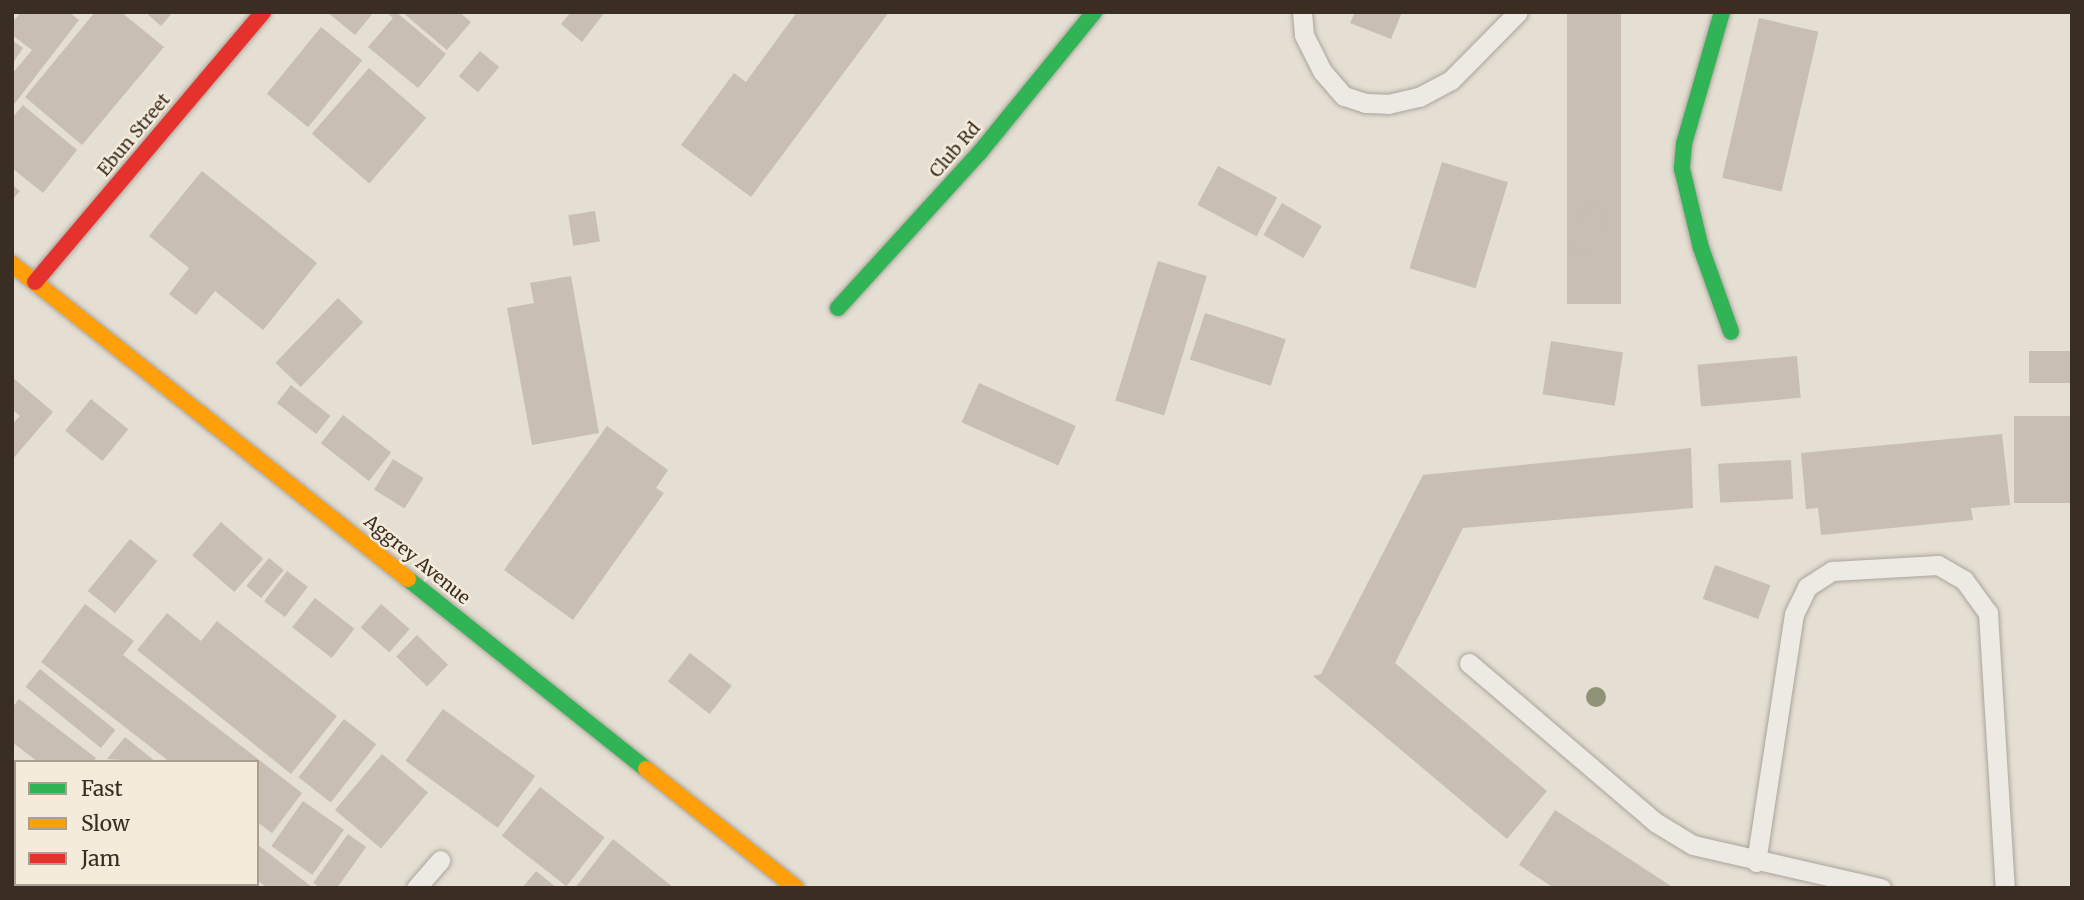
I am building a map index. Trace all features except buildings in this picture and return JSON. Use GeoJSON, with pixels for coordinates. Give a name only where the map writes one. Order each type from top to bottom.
{"type":"FeatureCollection","features":[{"type":"Feature","properties":{"kind":"street","name":"Ebun Street"},"geometry":{"type":"LineString","coordinates":[[35,282],[262,12]]}},
{"type":"Feature","properties":{"kind":"street","name":"Club Rd"},"geometry":{"type":"LineString","coordinates":[[838,307],[980,152],[1094,12]]}},
{"type":"Feature","properties":{"kind":"street"},"geometry":{"type":"LineString","coordinates":[[1722,12],[1684,144],[1682,169],[1701,248],[1731,332]]}},
{"type":"Feature","properties":{"kind":"street","name":"Aggrey Avenue"},"geometry":{"type":"LineString","coordinates":[[12,264],[796,888]]}},
{"type":"Feature","properties":{"kind":"lane"},"geometry":{"type":"LineString","coordinates":[[1302,12],[1304,35],[1322,71],[1344,96],[1365,103],[1388,104],[1419,97],[1451,80],[1518,12]]}},
{"type":"Feature","properties":{"kind":"lane"},"geometry":{"type":"LineString","coordinates":[[1756,862],[1794,614],[1807,587],[1832,571],[1938,565],[1964,580],[1988,613],[2005,888]]}},
{"type":"Feature","properties":{"kind":"lane"},"geometry":{"type":"LineString","coordinates":[[1468,663],[1656,822],[1693,845],[1756,862],[1881,888]]}},
{"type":"Feature","properties":{"kind":"lane"},"geometry":{"type":"LineString","coordinates":[[416,888],[440,860]]}},
{"type":"Feature","properties":{"kind":"traffic: fast"},"geometry":{"type":"LineString","coordinates":[[838,308],[980,152],[1094,12]]}},
{"type":"Feature","properties":{"kind":"traffic: fast"},"geometry":{"type":"LineString","coordinates":[[1722,12],[1684,144],[1682,169],[1701,248],[1731,332]]}},
{"type":"Feature","properties":{"kind":"traffic: fast"},"geometry":{"type":"LineString","coordinates":[[408,579],[646,769]]}},
{"type":"Feature","properties":{"kind":"traffic: slow"},"geometry":{"type":"LineString","coordinates":[[12,264],[408,579]]}},
{"type":"Feature","properties":{"kind":"traffic: slow"},"geometry":{"type":"LineString","coordinates":[[646,769],[796,888]]}},
{"type":"Feature","properties":{"kind":"traffic: jam"},"geometry":{"type":"LineString","coordinates":[[35,282],[263,12]]}}]}
